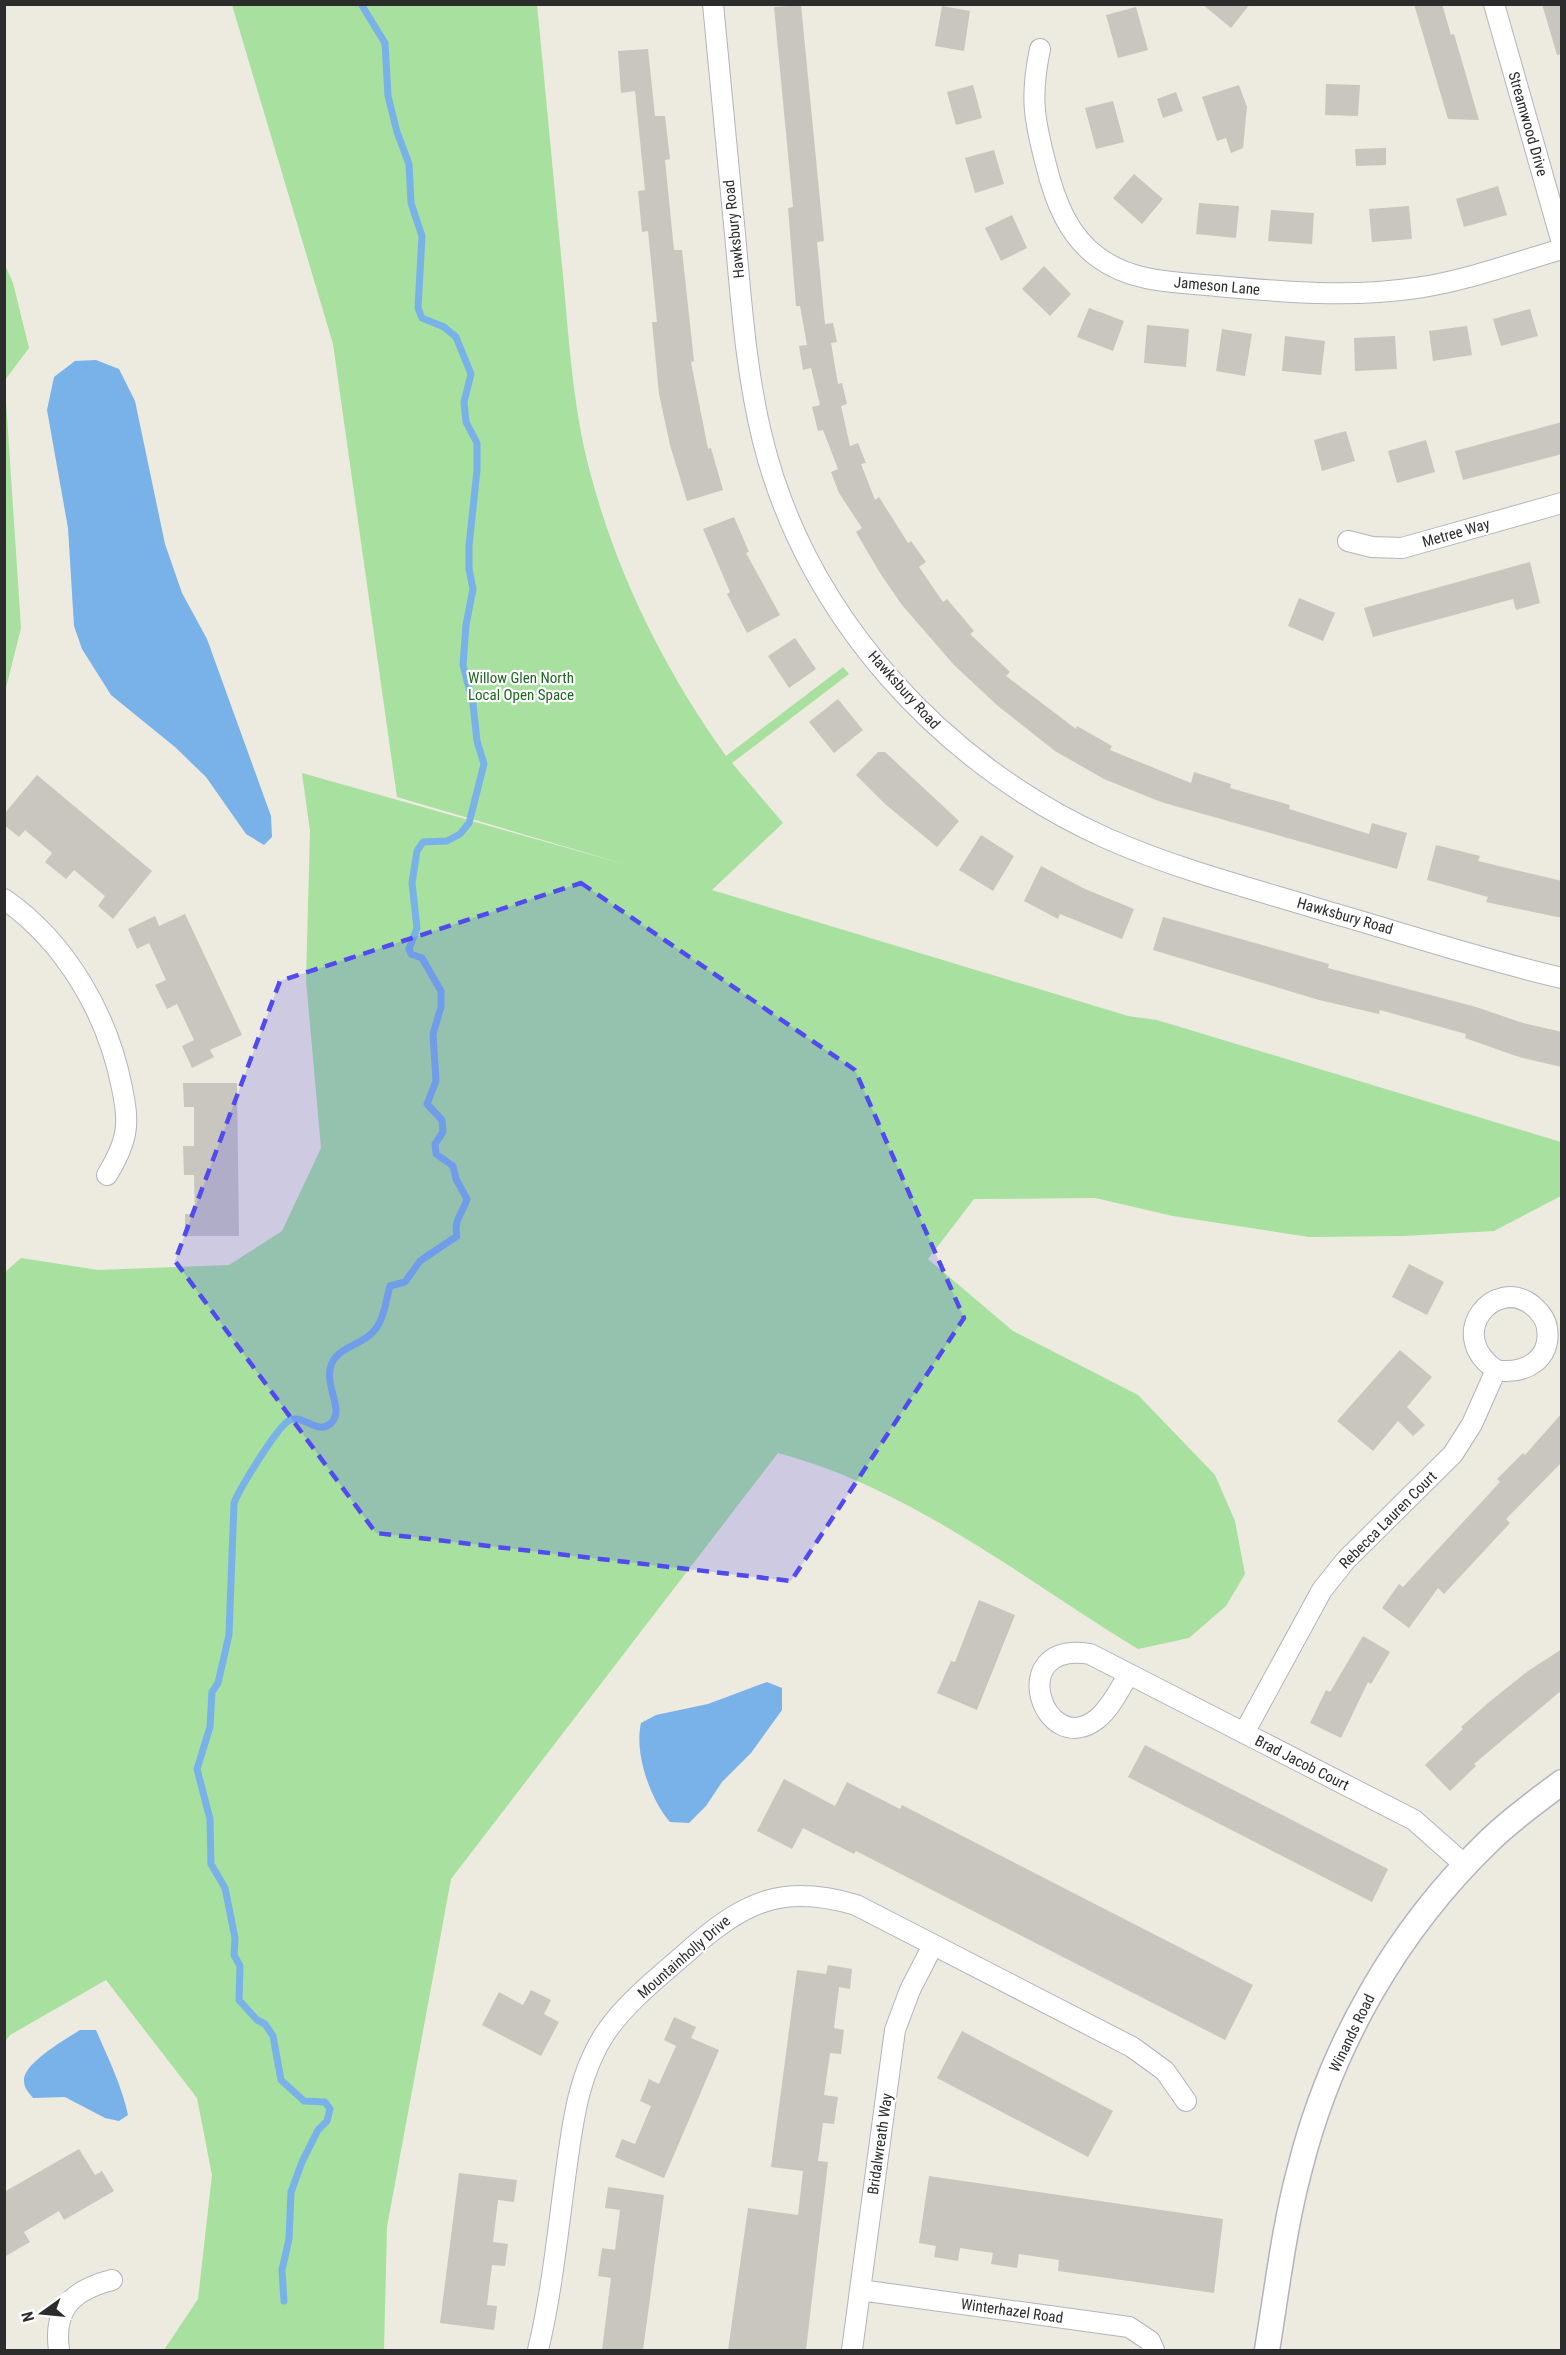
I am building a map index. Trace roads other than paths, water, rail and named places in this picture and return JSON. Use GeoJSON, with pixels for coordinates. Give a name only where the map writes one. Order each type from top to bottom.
{"type":"FeatureCollection","features":[{"type":"Feature","properties":{"kind":"street","name":"Hawksbury Road"},"geometry":{"type":"LineString","coordinates":[[713,4],[751,387],[764,445],[781,501],[807,555],[841,614],[868,652],[904,695],[946,736],[992,774],[1049,810],[1105,838],[1171,865],[1562,978]]}},
{"type":"Feature","properties":{"kind":"street","name":"Streamwood Drive"},"geometry":{"type":"LineString","coordinates":[[1494,4],[1562,243]]}},
{"type":"Feature","properties":{"kind":"street","name":"Jameson Lane"},"geometry":{"type":"LineString","coordinates":[[1040,49],[1032,103],[1034,122],[1052,188],[1077,238],[1098,257],[1122,272],[1152,280],[1320,295],[1371,293],[1418,288],[1562,249]]}},
{"type":"Feature","properties":{"kind":"street","name":"Metree Way"},"geometry":{"type":"LineString","coordinates":[[1348,541],[1372,547],[1402,548],[1562,503]]}},
{"type":"Feature","properties":{"kind":"street"},"geometry":{"type":"LineString","coordinates":[[4,899],[37,926],[71,967],[110,1044],[125,1106],[126,1132],[118,1155],[107,1175]]}},
{"type":"Feature","properties":{"kind":"street","name":"Rebecca Lauren Court"},"geometry":{"type":"LineString","coordinates":[[1244,1733],[1322,1590],[1346,1560],[1453,1454],[1472,1424],[1497,1370]]}},
{"type":"Feature","properties":{"kind":"street","name":"Brad Jacob Court"},"geometry":{"type":"LineString","coordinates":[[1129,1674],[1098,1719],[1078,1727],[1062,1724],[1047,1714],[1038,1688],[1042,1673],[1051,1660],[1063,1653],[1090,1654],[1414,1820],[1466,1866]]}},
{"type":"Feature","properties":{"kind":"street","name":"Winands Road"},"geometry":{"type":"LineString","coordinates":[[1267,2350],[1299,2168],[1331,2074],[1356,2020],[1411,1931],[1466,1866],[1489,1841],[1562,1782]]}},
{"type":"Feature","properties":{"kind":"street","name":"Mountainholly Drive"},"geometry":{"type":"LineString","coordinates":[[538,2350],[581,2079],[606,2031],[629,2004],[732,1915],[771,1899],[811,1896],[832,1898],[856,1905],[1132,2047],[1165,2071],[1186,2101]]}},
{"type":"Feature","properties":{"kind":"street","name":"Bridalwreath Way"},"geometry":{"type":"LineString","coordinates":[[852,2350],[895,2030],[909,1990],[933,1945]]}},
{"type":"Feature","properties":{"kind":"street"},"geometry":{"type":"LineString","coordinates":[[59,2350],[60,2314],[83,2290],[112,2280]]}},
{"type":"Feature","properties":{"kind":"street","name":"Winterhazel Road"},"geometry":{"type":"LineString","coordinates":[[860,2290],[1129,2328],[1150,2341],[1154,2350]]}},
{"type":"Feature","properties":{"kind":"water"},"geometry":{"type":"Polygon","coordinates":[[[96,360],[119,369],[135,401],[165,544],[182,593],[207,639],[271,816],[272,837],[264,845],[246,834],[206,777],[175,747],[111,695],[82,649],[74,626],[68,528],[47,410],[54,377],[75,361],[96,360]]]}},
{"type":"Feature","properties":{"kind":"water"},"geometry":{"type":"Polygon","coordinates":[[[767,1682],[782,1688],[782,1710],[751,1753],[722,1782],[706,1806],[689,1823],[670,1822],[656,1801],[645,1775],[639,1735],[641,1723],[656,1715],[708,1704],[767,1682]]]}},
{"type":"Feature","properties":{"kind":"water"},"geometry":{"type":"Polygon","coordinates":[[[80,2030],[96,2030],[110,2062],[128,2115],[119,2121],[105,2118],[65,2097],[33,2098],[26,2088],[25,2074],[30,2067],[46,2052],[80,2030]]]}},
{"type":"Feature","properties":{"kind":"waterway"},"geometry":{"type":"LineString","coordinates":[[284,2301],[282,2270],[289,2239],[291,2192],[302,2162],[318,2130],[327,2121],[330,2109],[325,2102],[304,2101],[281,2080],[273,2036],[265,2024],[257,2020],[239,2000],[240,1966],[234,1955],[235,1938],[225,1888],[211,1864],[210,1819],[197,1769],[210,1727],[212,1692],[218,1683],[229,1635],[234,1503],[237,1496],[268,1445],[284,1424],[296,1419],[322,1427],[332,1422],[336,1410],[330,1369],[336,1356],[369,1336],[377,1327],[390,1286],[405,1282],[420,1261],[457,1236],[457,1221],[467,1199],[456,1179],[453,1166],[436,1154],[435,1144],[443,1132],[442,1120],[427,1104],[436,1081],[433,1034],[441,1007],[441,991],[422,958],[411,954],[409,949],[417,928],[412,883],[417,851],[423,842],[447,841],[460,834],[469,823],[484,764],[477,741],[473,704],[463,665],[466,625],[473,589],[469,569],[469,546],[477,470],[477,443],[466,422],[464,402],[471,374],[456,337],[444,327],[422,318],[418,308],[422,236],[411,203],[409,164],[397,132],[388,96],[385,43],[361,4]]}},
{"type":"Feature","properties":{"kind":"park label","name":"Willow Glen North Local Open Space"},"geometry":{"type":"Point","coordinates":[521,686]}}]}
